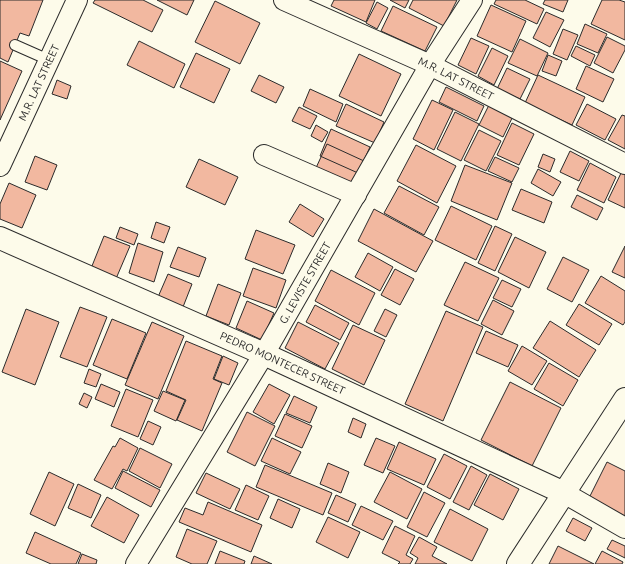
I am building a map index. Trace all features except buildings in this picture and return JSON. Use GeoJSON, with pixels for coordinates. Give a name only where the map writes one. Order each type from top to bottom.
{"type":"FeatureCollection","features":[{"type":"Feature","properties":{"kind":"main road","name":"PEDRO MONTECER STREET"},"geometry":{"type":"LineString","coordinates":[[0,238],[264,354],[564,493]]}},
{"type":"Feature","properties":{"kind":"main road"},"geometry":{"type":"LineString","coordinates":[[518,564],[625,399]]}},
{"type":"Feature","properties":{"kind":"street","name":"M.R. LAT STREET"},"geometry":{"type":"LineString","coordinates":[[0,166],[77,0]]}},
{"type":"Feature","properties":{"kind":"street","name":"M.R. LAT STREET"},"geometry":{"type":"LineString","coordinates":[[284,0],[430,65],[625,164]]}},
{"type":"Feature","properties":{"kind":"street","name":"G. LEVISTE STREET"},"geometry":{"type":"LineString","coordinates":[[136,564],[264,354],[430,65],[472,0]]}},
{"type":"Feature","properties":{"kind":"street"},"geometry":{"type":"LineString","coordinates":[[264,155],[356,195]]}},
{"type":"Feature","properties":{"kind":"street"},"geometry":{"type":"LineString","coordinates":[[564,493],[625,528]]}},
{"type":"Feature","properties":{"kind":"lane"},"geometry":{"type":"LineString","coordinates":[[15,45],[49,60]]}}]}
